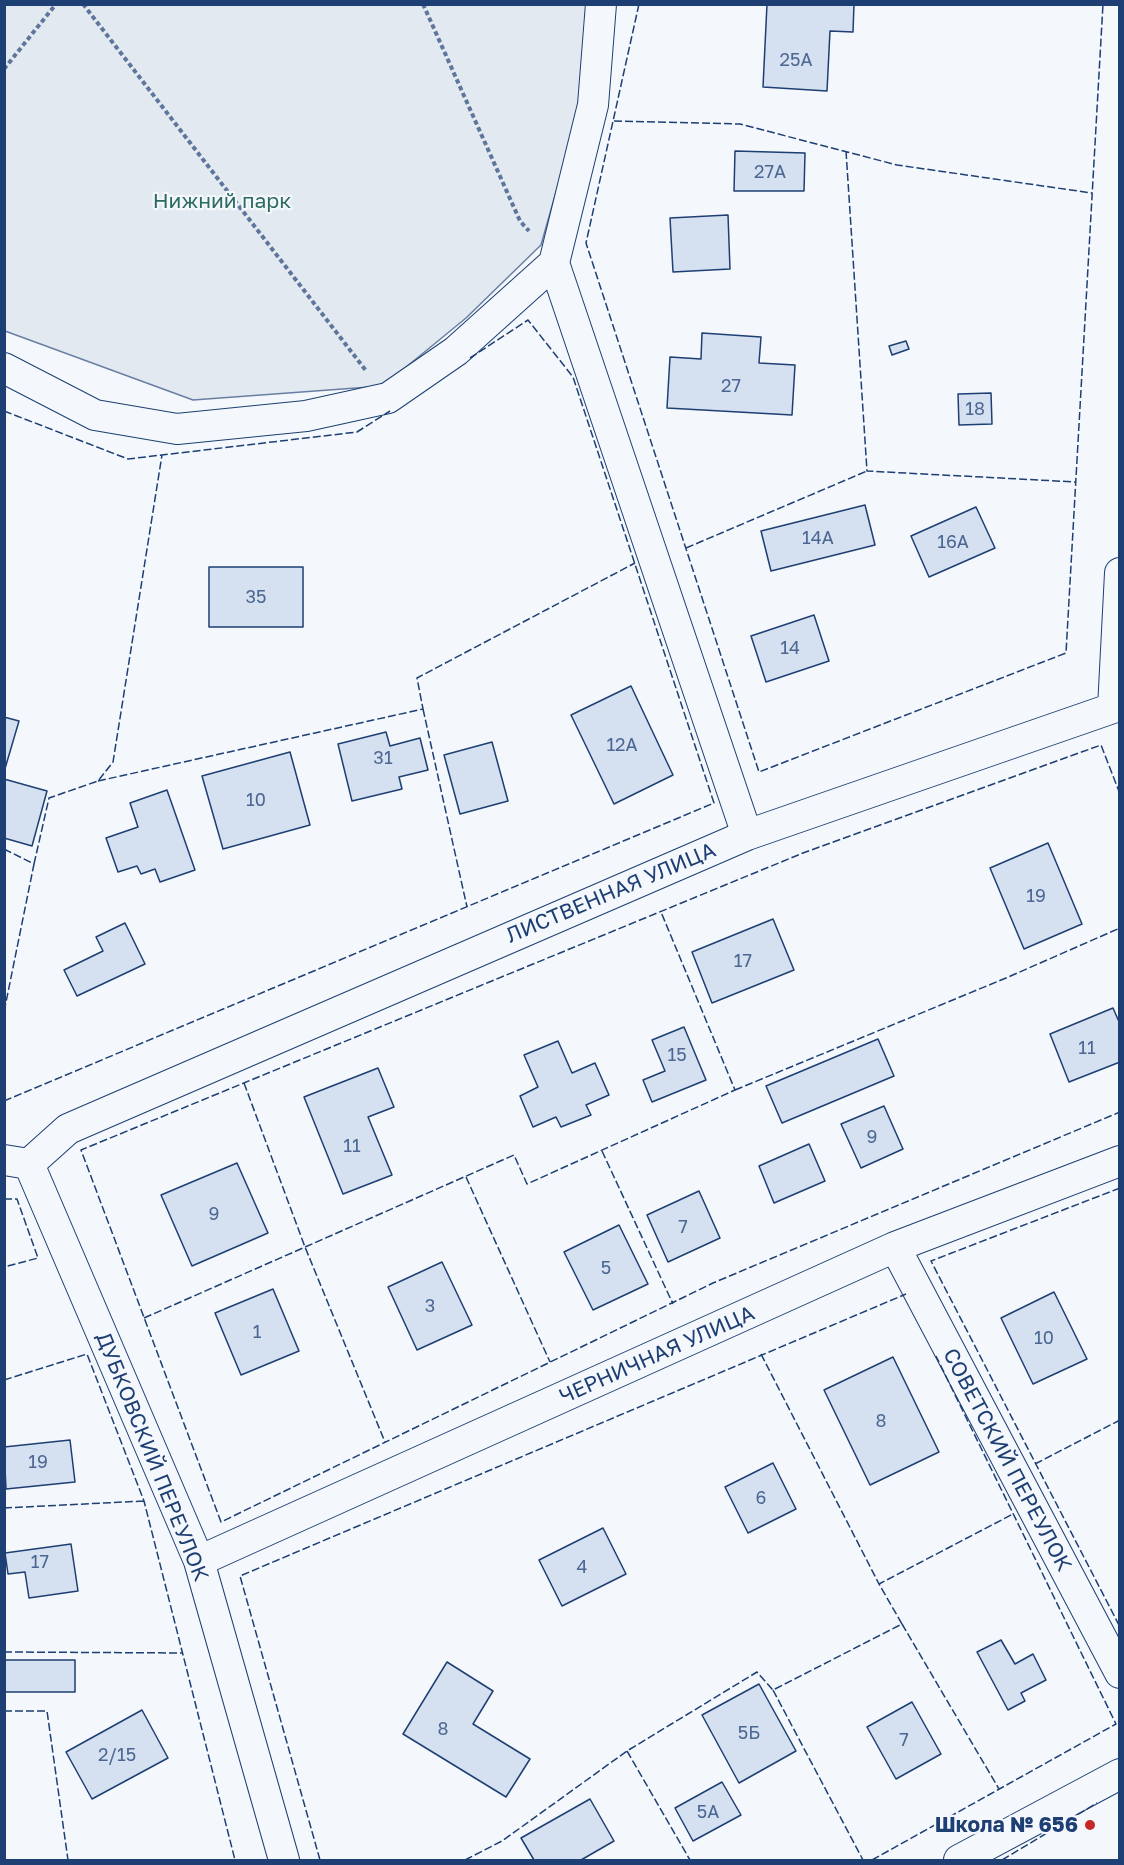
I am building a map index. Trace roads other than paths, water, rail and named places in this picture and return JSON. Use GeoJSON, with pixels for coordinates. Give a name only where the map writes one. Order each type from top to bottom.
{"type":"FeatureCollection","features":[{"type":"Feature","properties":{"kind":"street"},"geometry":{"type":"LineString","coordinates":[[601,4],[593,105],[554,263],[747,835]]}},
{"type":"Feature","properties":{"kind":"street"},"geometry":{"type":"LineString","coordinates":[[4,368],[95,415],[177,429],[306,416],[388,398],[456,351],[554,263]]}},
{"type":"Feature","properties":{"kind":"street","name":"ЛИСТВЕННАЯ УЛИЦА"},"geometry":{"type":"LineString","coordinates":[[17,1162],[68,1129],[747,835],[1117,713],[1119,573]]}},
{"type":"Feature","properties":{"kind":"street","name":"ЧЕРНИЧНАЯ УЛИЦА"},"geometry":{"type":"LineString","coordinates":[[199,1561],[895,1247],[1119,1161]]}},
{"type":"Feature","properties":{"kind":"street","name":"ДУБКОВСКИЙ ПЕРЕУЛОК"},"geometry":{"type":"LineString","coordinates":[[17,1162],[199,1561],[284,1860]]}},
{"type":"Feature","properties":{"kind":"street","name":"СОВЕТСКИЙ ПЕРЕУЛОК"},"geometry":{"type":"LineString","coordinates":[[895,1247],[1119,1673]]}},
{"type":"Feature","properties":{"kind":"street"},"geometry":{"type":"LineString","coordinates":[[959,1860],[1119,1774]]}},
{"type":"Feature","properties":{"kind":"place","name":"Школа № 656"},"geometry":{"type":"Point","coordinates":[1090,1825]}},
{"type":"Feature","properties":{"kind":"park label","name":"Нижний парк"},"geometry":{"type":"Point","coordinates":[222,201]}}]}
